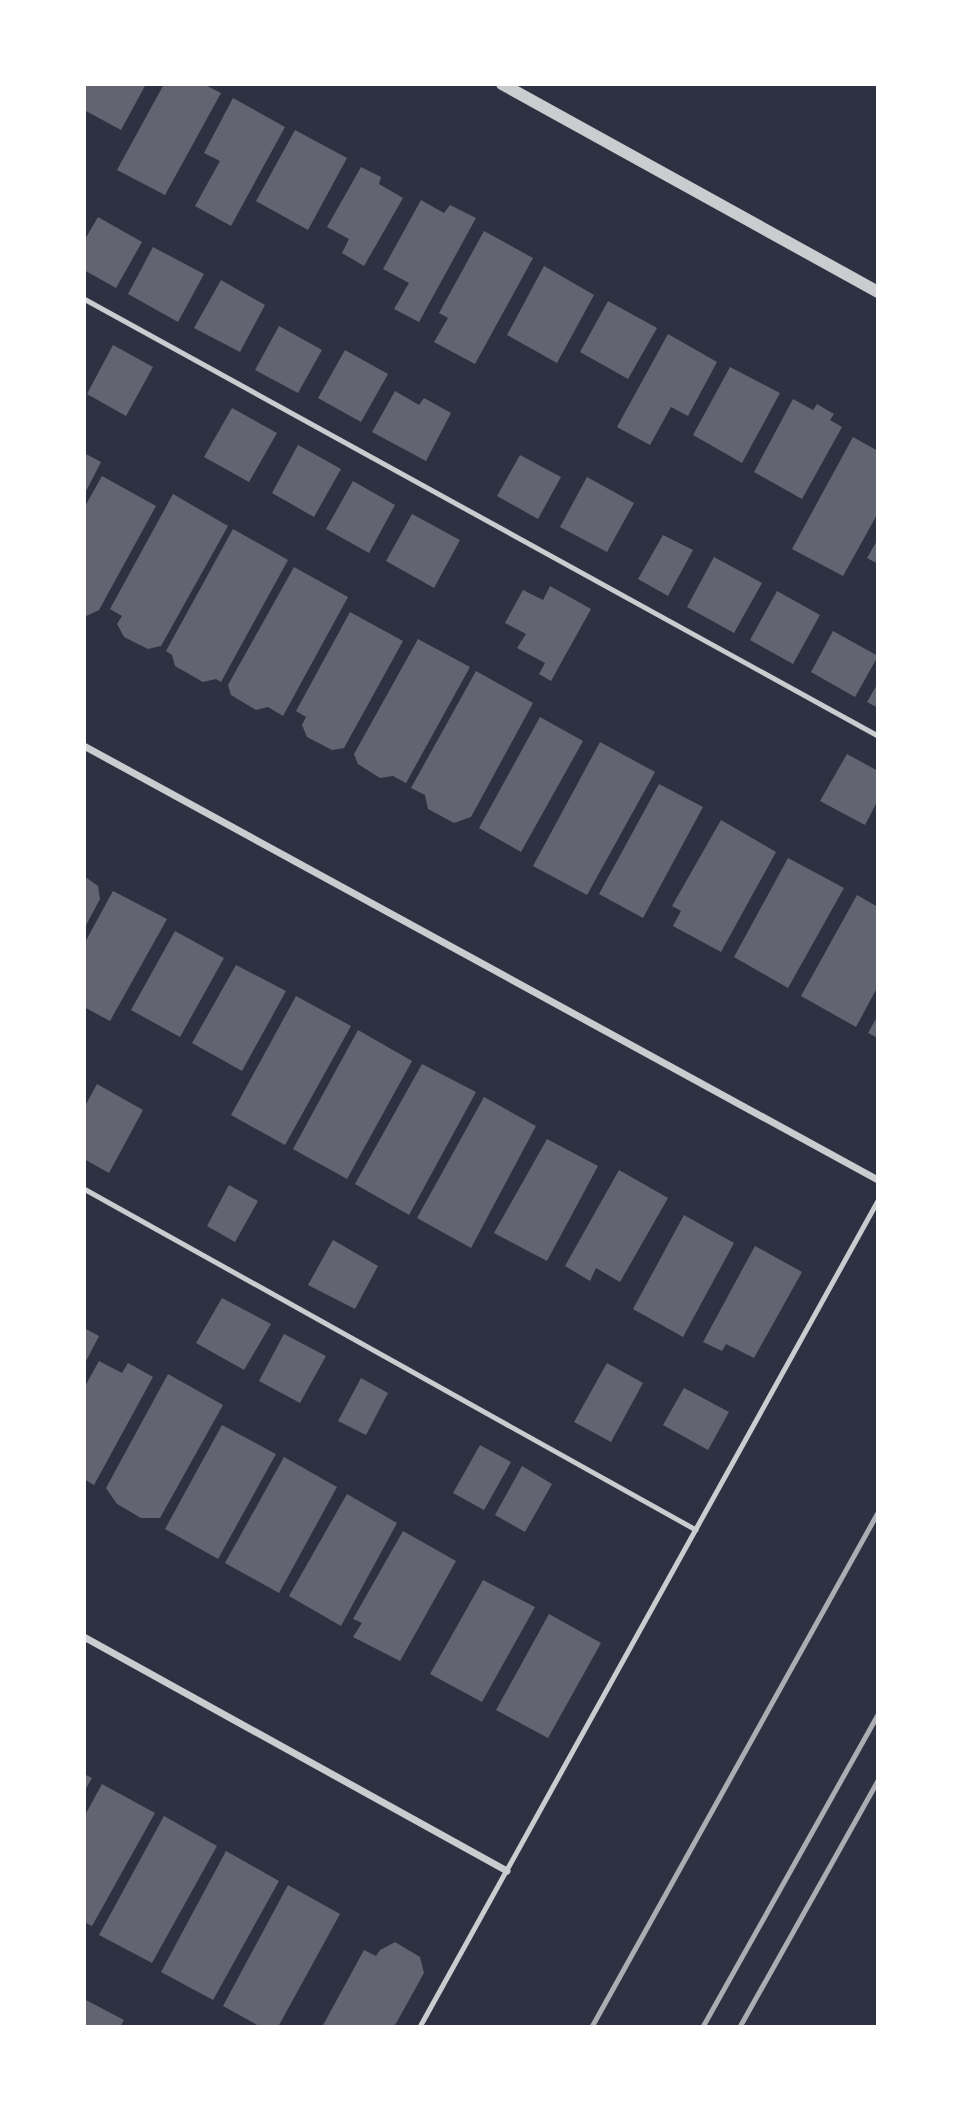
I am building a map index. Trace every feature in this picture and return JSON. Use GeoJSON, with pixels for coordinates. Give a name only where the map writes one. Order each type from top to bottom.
{"type":"FeatureCollection","features":[{"type":"Feature","properties":{"kind":"street"},"geometry":{"type":"LineString","coordinates":[[502,84],[878,292]]}},
{"type":"Feature","properties":{"kind":"street"},"geometry":{"type":"LineString","coordinates":[[84,746],[878,1180]]}},
{"type":"Feature","properties":{"kind":"street"},"geometry":{"type":"LineString","coordinates":[[84,1637],[507,1871]]}},
{"type":"Feature","properties":{"kind":"lane"},"geometry":{"type":"LineString","coordinates":[[84,299],[878,737]]}},
{"type":"Feature","properties":{"kind":"lane"},"geometry":{"type":"LineString","coordinates":[[84,1189],[696,1530]]}},
{"type":"Feature","properties":{"kind":"lane"},"geometry":{"type":"LineString","coordinates":[[420,2027],[878,1201]]}},
{"type":"Feature","properties":{"kind":"building"},"geometry":{"type":"Polygon","coordinates":[[[84,84],[146,84],[121,130],[84,110],[84,84]]]}},
{"type":"Feature","properties":{"kind":"building"},"geometry":{"type":"Polygon","coordinates":[[[164,84],[203,84],[221,93],[165,195],[117,170],[164,84]]]}},
{"type":"Feature","properties":{"kind":"building"},"geometry":{"type":"Polygon","coordinates":[[[233,98],[285,127],[231,226],[195,206],[220,161],[204,153],[233,98]]]}},
{"type":"Feature","properties":{"kind":"building"},"geometry":{"type":"Polygon","coordinates":[[[295,130],[347,158],[308,230],[256,201],[295,130]]]}},
{"type":"Feature","properties":{"kind":"building"},"geometry":{"type":"Polygon","coordinates":[[[361,167],[381,177],[379,184],[403,198],[364,266],[342,253],[349,239],[327,227],[361,167]]]}},
{"type":"Feature","properties":{"kind":"building"},"geometry":{"type":"Polygon","coordinates":[[[421,200],[444,213],[450,205],[476,218],[419,322],[394,309],[409,283],[383,269],[421,200]]]}},
{"type":"Feature","properties":{"kind":"building"},"geometry":{"type":"Polygon","coordinates":[[[98,217],[142,242],[116,288],[84,270],[84,241],[98,217]]]}},
{"type":"Feature","properties":{"kind":"building"},"geometry":{"type":"Polygon","coordinates":[[[484,231],[533,258],[475,364],[434,342],[448,318],[439,313],[484,231]]]}},
{"type":"Feature","properties":{"kind":"building"},"geometry":{"type":"Polygon","coordinates":[[[153,247],[204,274],[178,322],[128,294],[153,247]]]}},
{"type":"Feature","properties":{"kind":"building"},"geometry":{"type":"Polygon","coordinates":[[[544,266],[594,295],[557,363],[507,335],[544,266]]]}},
{"type":"Feature","properties":{"kind":"building"},"geometry":{"type":"Polygon","coordinates":[[[221,280],[265,305],[240,352],[194,328],[221,280]]]}},
{"type":"Feature","properties":{"kind":"building"},"geometry":{"type":"Polygon","coordinates":[[[608,301],[657,328],[628,379],[580,352],[608,301]]]}},
{"type":"Feature","properties":{"kind":"building"},"geometry":{"type":"Polygon","coordinates":[[[279,326],[322,350],[298,393],[255,370],[279,326]]]}},
{"type":"Feature","properties":{"kind":"building"},"geometry":{"type":"Polygon","coordinates":[[[668,334],[717,362],[688,416],[671,407],[650,445],[617,427],[668,334]]]}},
{"type":"Feature","properties":{"kind":"building"},"geometry":{"type":"Polygon","coordinates":[[[113,345],[153,367],[126,416],[87,394],[113,345]]]}},
{"type":"Feature","properties":{"kind":"building"},"geometry":{"type":"Polygon","coordinates":[[[345,350],[388,374],[361,422],[318,398],[345,350]]]}},
{"type":"Feature","properties":{"kind":"building"},"geometry":{"type":"Polygon","coordinates":[[[730,367],[780,393],[742,463],[693,435],[730,367]]]}},
{"type":"Feature","properties":{"kind":"building"},"geometry":{"type":"Polygon","coordinates":[[[395,391],[419,405],[424,398],[451,413],[426,461],[372,432],[395,391]]]}},
{"type":"Feature","properties":{"kind":"building"},"geometry":{"type":"Polygon","coordinates":[[[793,399],[813,410],[817,404],[834,414],[830,420],[842,427],[802,499],[754,472],[793,399]]]}},
{"type":"Feature","properties":{"kind":"building"},"geometry":{"type":"Polygon","coordinates":[[[232,408],[277,433],[249,482],[204,457],[232,408]]]}},
{"type":"Feature","properties":{"kind":"building"},"geometry":{"type":"Polygon","coordinates":[[[853,437],[878,451],[878,513],[843,576],[792,549],[853,437]]]}},
{"type":"Feature","properties":{"kind":"building"},"geometry":{"type":"Polygon","coordinates":[[[298,445],[341,469],[314,517],[272,493],[298,445]]]}},
{"type":"Feature","properties":{"kind":"building"},"geometry":{"type":"Polygon","coordinates":[[[84,453],[101,462],[84,495],[84,453]]]}},
{"type":"Feature","properties":{"kind":"building"},"geometry":{"type":"Polygon","coordinates":[[[520,455],[561,477],[538,519],[497,496],[520,455]]]}},
{"type":"Feature","properties":{"kind":"building"},"geometry":{"type":"Polygon","coordinates":[[[102,476],[156,506],[99,610],[84,617],[84,508],[102,476]]]}},
{"type":"Feature","properties":{"kind":"building"},"geometry":{"type":"Polygon","coordinates":[[[587,477],[634,503],[607,552],[560,527],[587,477]]]}},
{"type":"Feature","properties":{"kind":"building"},"geometry":{"type":"Polygon","coordinates":[[[353,481],[395,505],[369,553],[326,529],[353,481]]]}},
{"type":"Feature","properties":{"kind":"building"},"geometry":{"type":"Polygon","coordinates":[[[173,494],[228,526],[161,646],[148,649],[124,637],[117,624],[122,616],[110,609],[173,494]]]}},
{"type":"Feature","properties":{"kind":"building"},"geometry":{"type":"Polygon","coordinates":[[[412,514],[460,540],[434,588],[386,561],[412,514]]]}},
{"type":"Feature","properties":{"kind":"building"},"geometry":{"type":"Polygon","coordinates":[[[233,529],[288,560],[221,682],[216,679],[203,682],[175,666],[172,655],[166,651],[233,529]]]}},
{"type":"Feature","properties":{"kind":"building"},"geometry":{"type":"Polygon","coordinates":[[[663,535],[693,550],[668,596],[638,579],[663,535]]]}},
{"type":"Feature","properties":{"kind":"building"},"geometry":{"type":"Polygon","coordinates":[[[878,539],[878,564],[867,558],[878,539]]]}},
{"type":"Feature","properties":{"kind":"building"},"geometry":{"type":"Polygon","coordinates":[[[714,557],[762,583],[734,633],[687,607],[714,557]]]}},
{"type":"Feature","properties":{"kind":"building"},"geometry":{"type":"Polygon","coordinates":[[[294,567],[348,597],[283,716],[268,707],[256,710],[231,695],[228,685],[294,567]]]}},
{"type":"Feature","properties":{"kind":"building"},"geometry":{"type":"Polygon","coordinates":[[[550,586],[591,609],[551,681],[539,674],[545,663],[517,648],[526,634],[505,623],[523,590],[543,600],[550,586]]]}},
{"type":"Feature","properties":{"kind":"building"},"geometry":{"type":"Polygon","coordinates":[[[777,591],[820,615],[793,664],[750,640],[777,591]]]}},
{"type":"Feature","properties":{"kind":"building"},"geometry":{"type":"Polygon","coordinates":[[[350,612],[403,641],[344,748],[332,750],[307,737],[302,725],[306,717],[296,711],[350,612]]]}},
{"type":"Feature","properties":{"kind":"building"},"geometry":{"type":"Polygon","coordinates":[[[833,631],[878,656],[855,697],[811,672],[833,631]]]}},
{"type":"Feature","properties":{"kind":"building"},"geometry":{"type":"Polygon","coordinates":[[[418,639],[470,667],[406,783],[393,776],[380,778],[358,764],[354,754],[418,639]]]}},
{"type":"Feature","properties":{"kind":"building"},"geometry":{"type":"Polygon","coordinates":[[[476,671],[533,703],[471,817],[454,823],[428,809],[425,795],[411,788],[476,671]]]}},
{"type":"Feature","properties":{"kind":"building"},"geometry":{"type":"Polygon","coordinates":[[[878,683],[878,708],[867,702],[878,683]]]}},
{"type":"Feature","properties":{"kind":"building"},"geometry":{"type":"Polygon","coordinates":[[[540,717],[583,741],[521,852],[479,828],[540,717]]]}},
{"type":"Feature","properties":{"kind":"building"},"geometry":{"type":"Polygon","coordinates":[[[600,742],[655,772],[587,895],[533,866],[600,742]]]}},
{"type":"Feature","properties":{"kind":"building"},"geometry":{"type":"Polygon","coordinates":[[[847,754],[878,771],[878,800],[865,825],[820,801],[847,754]]]}},
{"type":"Feature","properties":{"kind":"building"},"geometry":{"type":"Polygon","coordinates":[[[659,784],[703,807],[643,918],[599,894],[659,784]]]}},
{"type":"Feature","properties":{"kind":"building"},"geometry":{"type":"Polygon","coordinates":[[[721,820],[776,852],[721,952],[673,926],[681,911],[672,906],[721,820]]]}},
{"type":"Feature","properties":{"kind":"building"},"geometry":{"type":"Polygon","coordinates":[[[788,858],[844,888],[788,988],[734,957],[788,858]]]}},
{"type":"Feature","properties":{"kind":"building"},"geometry":{"type":"Polygon","coordinates":[[[84,876],[98,886],[100,899],[84,929],[84,876]]]}},
{"type":"Feature","properties":{"kind":"building"},"geometry":{"type":"Polygon","coordinates":[[[113,891],[167,919],[110,1021],[84,1007],[84,944],[113,891]]]}},
{"type":"Feature","properties":{"kind":"building"},"geometry":{"type":"Polygon","coordinates":[[[857,895],[878,907],[878,986],[856,1027],[801,996],[857,895]]]}},
{"type":"Feature","properties":{"kind":"building"},"geometry":{"type":"Polygon","coordinates":[[[175,931],[224,958],[180,1037],[131,1010],[175,931]]]}},
{"type":"Feature","properties":{"kind":"building"},"geometry":{"type":"Polygon","coordinates":[[[236,965],[286,991],[242,1071],[192,1043],[236,965]]]}},
{"type":"Feature","properties":{"kind":"building"},"geometry":{"type":"Polygon","coordinates":[[[296,996],[351,1026],[285,1145],[231,1115],[296,996]]]}},
{"type":"Feature","properties":{"kind":"building"},"geometry":{"type":"Polygon","coordinates":[[[878,1015],[878,1038],[868,1033],[878,1015]]]}},
{"type":"Feature","properties":{"kind":"building"},"geometry":{"type":"Polygon","coordinates":[[[358,1030],[412,1061],[347,1179],[293,1149],[358,1030]]]}},
{"type":"Feature","properties":{"kind":"building"},"geometry":{"type":"Polygon","coordinates":[[[422,1064],[476,1092],[409,1215],[355,1184],[422,1064]]]}},
{"type":"Feature","properties":{"kind":"building"},"geometry":{"type":"Polygon","coordinates":[[[97,1084],[143,1110],[109,1173],[84,1159],[84,1108],[97,1084]]]}},
{"type":"Feature","properties":{"kind":"building"},"geometry":{"type":"Polygon","coordinates":[[[484,1097],[536,1126],[471,1248],[417,1218],[484,1097]]]}},
{"type":"Feature","properties":{"kind":"building"},"geometry":{"type":"Polygon","coordinates":[[[547,1139],[598,1166],[547,1261],[494,1233],[547,1139]]]}},
{"type":"Feature","properties":{"kind":"building"},"geometry":{"type":"Polygon","coordinates":[[[619,1170],[668,1198],[620,1282],[596,1268],[590,1281],[565,1266],[619,1170]]]}},
{"type":"Feature","properties":{"kind":"building"},"geometry":{"type":"Polygon","coordinates":[[[229,1185],[258,1201],[235,1242],[207,1226],[229,1185]]]}},
{"type":"Feature","properties":{"kind":"building"},"geometry":{"type":"Polygon","coordinates":[[[684,1215],[734,1243],[683,1337],[633,1309],[684,1215]]]}},
{"type":"Feature","properties":{"kind":"building"},"geometry":{"type":"Polygon","coordinates":[[[333,1240],[378,1266],[355,1309],[308,1285],[333,1240]]]}},
{"type":"Feature","properties":{"kind":"building"},"geometry":{"type":"Polygon","coordinates":[[[755,1246],[802,1272],[754,1358],[726,1344],[722,1351],[703,1342],[755,1246]]]}},
{"type":"Feature","properties":{"kind":"building"},"geometry":{"type":"Polygon","coordinates":[[[222,1298],[271,1324],[244,1370],[196,1343],[222,1298]]]}},
{"type":"Feature","properties":{"kind":"building"},"geometry":{"type":"Polygon","coordinates":[[[84,1328],[99,1336],[84,1365],[84,1328]]]}},
{"type":"Feature","properties":{"kind":"building"},"geometry":{"type":"Polygon","coordinates":[[[284,1334],[326,1356],[300,1403],[259,1381],[284,1334]]]}},
{"type":"Feature","properties":{"kind":"building"},"geometry":{"type":"Polygon","coordinates":[[[99,1361],[122,1373],[128,1363],[153,1377],[94,1485],[84,1479],[84,1388],[99,1361]]]}},
{"type":"Feature","properties":{"kind":"building"},"geometry":{"type":"Polygon","coordinates":[[[607,1363],[643,1383],[611,1442],[574,1422],[607,1363]]]}},
{"type":"Feature","properties":{"kind":"building"},"geometry":{"type":"Polygon","coordinates":[[[168,1374],[223,1405],[160,1518],[141,1518],[117,1504],[106,1488],[168,1374]]]}},
{"type":"Feature","properties":{"kind":"building"},"geometry":{"type":"Polygon","coordinates":[[[361,1378],[388,1393],[366,1435],[338,1421],[361,1378]]]}},
{"type":"Feature","properties":{"kind":"building"},"geometry":{"type":"Polygon","coordinates":[[[684,1388],[729,1412],[708,1450],[663,1425],[684,1388]]]}},
{"type":"Feature","properties":{"kind":"building"},"geometry":{"type":"Polygon","coordinates":[[[222,1425],[276,1454],[218,1559],[165,1529],[222,1425]]]}},
{"type":"Feature","properties":{"kind":"building"},"geometry":{"type":"Polygon","coordinates":[[[480,1445],[511,1462],[484,1510],[453,1493],[480,1445]]]}},
{"type":"Feature","properties":{"kind":"building"},"geometry":{"type":"Polygon","coordinates":[[[284,1457],[337,1487],[279,1593],[225,1563],[284,1457]]]}},
{"type":"Feature","properties":{"kind":"building"},"geometry":{"type":"Polygon","coordinates":[[[522,1466],[552,1484],[525,1532],[495,1515],[522,1466]]]}},
{"type":"Feature","properties":{"kind":"building"},"geometry":{"type":"Polygon","coordinates":[[[347,1494],[397,1523],[341,1626],[289,1596],[347,1494]]]}},
{"type":"Feature","properties":{"kind":"building"},"geometry":{"type":"Polygon","coordinates":[[[403,1531],[456,1561],[400,1661],[353,1637],[362,1623],[353,1619],[403,1531]]]}},
{"type":"Feature","properties":{"kind":"building"},"geometry":{"type":"Polygon","coordinates":[[[483,1580],[535,1607],[482,1702],[430,1674],[483,1580]]]}},
{"type":"Feature","properties":{"kind":"building"},"geometry":{"type":"Polygon","coordinates":[[[549,1614],[601,1643],[548,1738],[496,1710],[549,1614]]]}},
{"type":"Feature","properties":{"kind":"building"},"geometry":{"type":"Polygon","coordinates":[[[84,1774],[92,1778],[84,1792],[84,1774]]]}},
{"type":"Feature","properties":{"kind":"building"},"geometry":{"type":"Polygon","coordinates":[[[102,1784],[155,1813],[92,1926],[84,1922],[84,1817],[102,1784]]]}},
{"type":"Feature","properties":{"kind":"building"},"geometry":{"type":"Polygon","coordinates":[[[164,1816],[217,1846],[152,1963],[99,1935],[164,1816]]]}},
{"type":"Feature","properties":{"kind":"building"},"geometry":{"type":"Polygon","coordinates":[[[226,1851],[279,1881],[213,2000],[161,1972],[226,1851]]]}},
{"type":"Feature","properties":{"kind":"building"},"geometry":{"type":"Polygon","coordinates":[[[288,1885],[340,1914],[278,2027],[261,2027],[223,2006],[288,1885]]]}},
{"type":"Feature","properties":{"kind":"building"},"geometry":{"type":"Polygon","coordinates":[[[395,1942],[420,1957],[424,1973],[394,2027],[322,2027],[364,1950],[376,1956],[380,1950],[395,1942]]]}},
{"type":"Feature","properties":{"kind":"building"},"geometry":{"type":"Polygon","coordinates":[[[84,1999],[124,2020],[120,2027],[84,2027],[84,1999]]]}},
{"type":"Feature","properties":{"kind":"railway"},"geometry":{"type":"LineString","coordinates":[[592,2027],[878,1513]]}},
{"type":"Feature","properties":{"kind":"railway"},"geometry":{"type":"LineString","coordinates":[[703,2027],[878,1715]]}},
{"type":"Feature","properties":{"kind":"railway"},"geometry":{"type":"LineString","coordinates":[[740,2027],[878,1781]]}}]}
